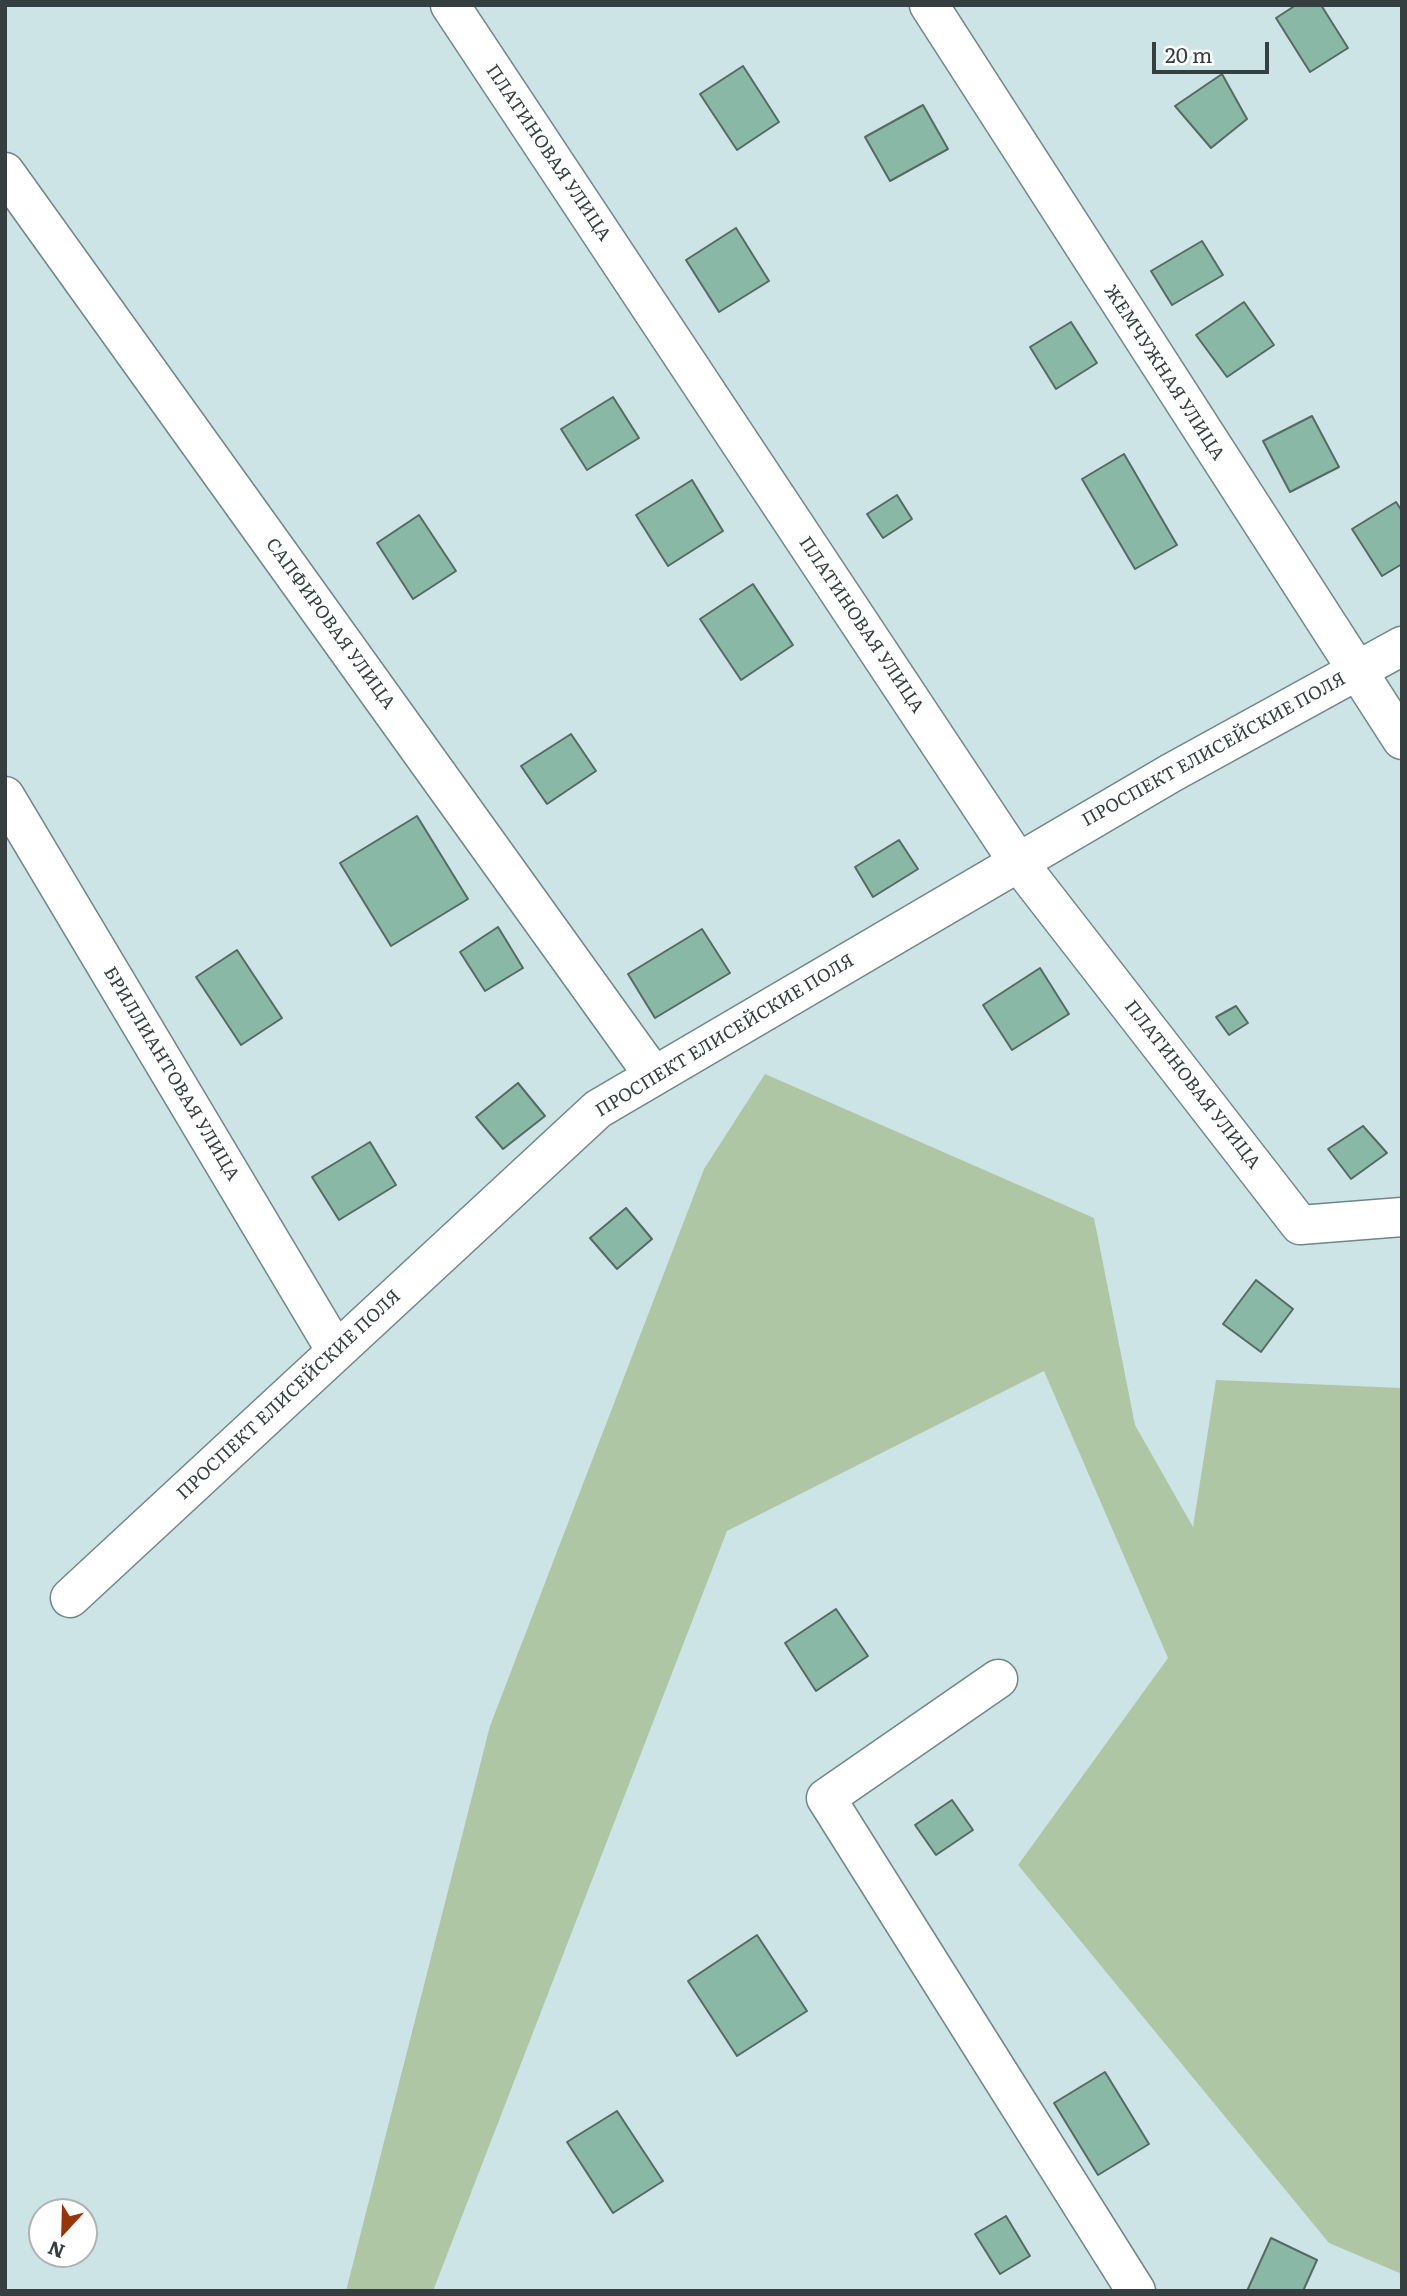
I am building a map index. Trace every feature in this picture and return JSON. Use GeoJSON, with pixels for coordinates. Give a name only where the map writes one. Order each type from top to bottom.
{"type":"FeatureCollection","features":[{"type":"Feature","properties":{"kind":"street","name":"ПЛАТИНОВАЯ УЛИЦА"},"geometry":{"type":"LineString","coordinates":[[450,5],[1018,862],[1300,1225],[1402,1217]]}},
{"type":"Feature","properties":{"kind":"street","name":"ЖЕМЧУЖНАЯ УЛИЦА"},"geometry":{"type":"LineString","coordinates":[[929,5],[1355,671],[1402,740]]}},
{"type":"Feature","properties":{"kind":"street","name":"САПФИРОВАЯ УЛИЦА"},"geometry":{"type":"LineString","coordinates":[[5,172],[654,1076]]}},
{"type":"Feature","properties":{"kind":"street","name":"ПРОСПЕКТ ЕЛИСЕЙСКИЕ ПОЛЯ"},"geometry":{"type":"LineString","coordinates":[[70,1598],[598,1109],[1171,773],[1402,646]]}},
{"type":"Feature","properties":{"kind":"street","name":"БРИЛЛИАНТОВАЯ УЛИЦА"},"geometry":{"type":"LineString","coordinates":[[5,796],[336,1352]]}},
{"type":"Feature","properties":{"kind":"street"},"geometry":{"type":"LineString","coordinates":[[998,1679],[826,1798],[1136,2291]]}},
{"type":"Feature","properties":{"kind":"green space"},"geometry":{"type":"Polygon","coordinates":[[[765,1074],[1094,1218],[1135,1425],[1193,1527],[1216,1380],[1402,1388],[1402,2274],[1329,2243],[1018,1865],[1168,1658],[1044,1371],[727,1531],[433,2291],[346,2291],[490,1726],[704,1169],[765,1074]]]}},
{"type":"Feature","properties":{"kind":"building"},"geometry":{"type":"Polygon","coordinates":[[[1296,5],[1321,5],[1348,48],[1310,72],[1276,18],[1296,5]]]}},
{"type":"Feature","properties":{"kind":"building"},"geometry":{"type":"Polygon","coordinates":[[[743,66],[779,122],[737,150],[700,94],[743,66]]]}},
{"type":"Feature","properties":{"kind":"building"},"geometry":{"type":"Polygon","coordinates":[[[1222,74],[1247,119],[1211,148],[1175,106],[1222,74]]]}},
{"type":"Feature","properties":{"kind":"building"},"geometry":{"type":"Polygon","coordinates":[[[923,105],[948,149],[890,181],[865,137],[923,105]]]}},
{"type":"Feature","properties":{"kind":"building"},"geometry":{"type":"Polygon","coordinates":[[[736,228],[769,281],[719,312],[686,260],[736,228]]]}},
{"type":"Feature","properties":{"kind":"building"},"geometry":{"type":"Polygon","coordinates":[[[1202,241],[1223,275],[1172,305],[1151,271],[1202,241]]]}},
{"type":"Feature","properties":{"kind":"building"},"geometry":{"type":"Polygon","coordinates":[[[1244,302],[1274,345],[1227,377],[1196,335],[1244,302]]]}},
{"type":"Feature","properties":{"kind":"building"},"geometry":{"type":"Polygon","coordinates":[[[1071,322],[1097,363],[1056,389],[1030,347],[1071,322]]]}},
{"type":"Feature","properties":{"kind":"building"},"geometry":{"type":"Polygon","coordinates":[[[613,397],[639,438],[587,470],[561,429],[613,397]]]}},
{"type":"Feature","properties":{"kind":"building"},"geometry":{"type":"Polygon","coordinates":[[[1312,416],[1339,467],[1290,492],[1263,441],[1312,416]]]}},
{"type":"Feature","properties":{"kind":"building"},"geometry":{"type":"Polygon","coordinates":[[[1124,454],[1177,545],[1135,569],[1082,479],[1124,454]]]}},
{"type":"Feature","properties":{"kind":"building"},"geometry":{"type":"Polygon","coordinates":[[[692,480],[723,531],[668,566],[636,515],[692,480]]]}},
{"type":"Feature","properties":{"kind":"building"},"geometry":{"type":"Polygon","coordinates":[[[897,495],[912,519],[883,538],[867,514],[897,495]]]}},
{"type":"Feature","properties":{"kind":"building"},"geometry":{"type":"Polygon","coordinates":[[[1396,502],[1402,511],[1402,564],[1382,576],[1352,529],[1396,502]]]}},
{"type":"Feature","properties":{"kind":"building"},"geometry":{"type":"Polygon","coordinates":[[[419,515],[456,571],[413,599],[377,543],[419,515]]]}},
{"type":"Feature","properties":{"kind":"building"},"geometry":{"type":"Polygon","coordinates":[[[753,584],[793,645],[741,680],[700,619],[753,584]]]}},
{"type":"Feature","properties":{"kind":"building"},"geometry":{"type":"Polygon","coordinates":[[[571,734],[596,771],[547,804],[521,766],[571,734]]]}},
{"type":"Feature","properties":{"kind":"building"},"geometry":{"type":"Polygon","coordinates":[[[417,816],[468,899],[391,946],[340,863],[417,816]]]}},
{"type":"Feature","properties":{"kind":"building"},"geometry":{"type":"Polygon","coordinates":[[[899,840],[918,869],[873,897],[855,867],[899,840]]]}},
{"type":"Feature","properties":{"kind":"building"},"geometry":{"type":"Polygon","coordinates":[[[498,927],[523,968],[485,991],[460,952],[498,927]]]}},
{"type":"Feature","properties":{"kind":"building"},"geometry":{"type":"Polygon","coordinates":[[[702,929],[730,973],[655,1018],[628,974],[702,929]]]}},
{"type":"Feature","properties":{"kind":"building"},"geometry":{"type":"Polygon","coordinates":[[[237,950],[282,1018],[241,1045],[196,977],[237,950]]]}},
{"type":"Feature","properties":{"kind":"building"},"geometry":{"type":"Polygon","coordinates":[[[1040,968],[1069,1014],[1012,1050],[983,1005],[1040,968]]]}},
{"type":"Feature","properties":{"kind":"building"},"geometry":{"type":"Polygon","coordinates":[[[1236,1006],[1248,1023],[1229,1035],[1216,1017],[1236,1006]]]}},
{"type":"Feature","properties":{"kind":"building"},"geometry":{"type":"Polygon","coordinates":[[[518,1083],[545,1116],[503,1149],[476,1117],[518,1083]]]}},
{"type":"Feature","properties":{"kind":"building"},"geometry":{"type":"Polygon","coordinates":[[[1363,1126],[1387,1153],[1351,1179],[1328,1149],[1363,1126]]]}},
{"type":"Feature","properties":{"kind":"building"},"geometry":{"type":"Polygon","coordinates":[[[370,1142],[396,1185],[339,1220],[312,1177],[370,1142]]]}},
{"type":"Feature","properties":{"kind":"building"},"geometry":{"type":"Polygon","coordinates":[[[626,1208],[652,1239],[617,1269],[590,1238],[626,1208]]]}},
{"type":"Feature","properties":{"kind":"building"},"geometry":{"type":"Polygon","coordinates":[[[1256,1280],[1293,1309],[1261,1352],[1223,1324],[1256,1280]]]}},
{"type":"Feature","properties":{"kind":"building"},"geometry":{"type":"Polygon","coordinates":[[[836,1609],[868,1656],[816,1691],[785,1643],[836,1609]]]}},
{"type":"Feature","properties":{"kind":"building"},"geometry":{"type":"Polygon","coordinates":[[[952,1800],[973,1830],[936,1855],[915,1825],[952,1800]]]}},
{"type":"Feature","properties":{"kind":"building"},"geometry":{"type":"Polygon","coordinates":[[[757,1935],[807,2011],[737,2056],[688,1981],[757,1935]]]}},
{"type":"Feature","properties":{"kind":"building"},"geometry":{"type":"Polygon","coordinates":[[[1105,2072],[1149,2144],[1098,2175],[1054,2103],[1105,2072]]]}},
{"type":"Feature","properties":{"kind":"building"},"geometry":{"type":"Polygon","coordinates":[[[617,2111],[663,2181],[613,2213],[567,2142],[617,2111]]]}},
{"type":"Feature","properties":{"kind":"building"},"geometry":{"type":"Polygon","coordinates":[[[1006,2216],[1030,2256],[1000,2274],[975,2234],[1006,2216]]]}},
{"type":"Feature","properties":{"kind":"building"},"geometry":{"type":"Polygon","coordinates":[[[1271,2238],[1317,2260],[1303,2291],[1247,2291],[1271,2238]]]}}]}
